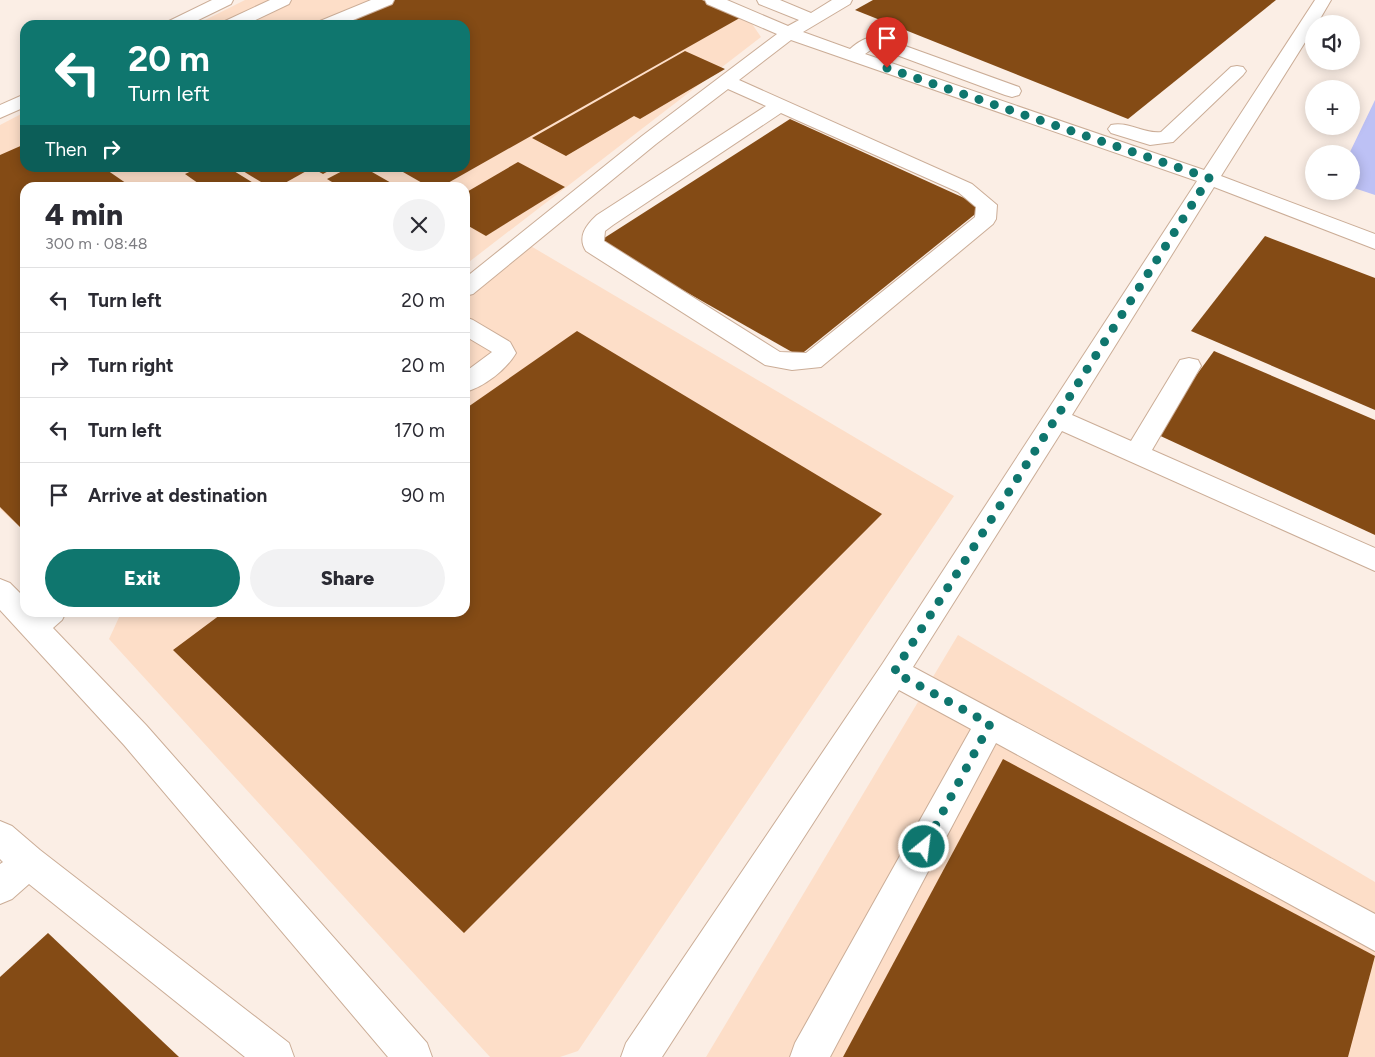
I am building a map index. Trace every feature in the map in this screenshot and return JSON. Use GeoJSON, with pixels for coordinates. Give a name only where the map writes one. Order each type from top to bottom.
{"type":"FeatureCollection","features":[{"type":"Feature","properties":{"kind":"lane"},"geometry":{"type":"LineString","coordinates":[[185,20],[225,0]]}},
{"type":"Feature","properties":{"kind":"lane"},"geometry":{"type":"LineString","coordinates":[[241,20],[283,0]]}},
{"type":"Feature","properties":{"kind":"lane"},"geometry":{"type":"LineString","coordinates":[[338,20],[386,0]]}},
{"type":"Feature","properties":{"kind":"lane"},"geometry":{"type":"LineString","coordinates":[[713,0],[789,33],[1209,178],[1375,242]]}},
{"type":"Feature","properties":{"kind":"lane"},"geometry":{"type":"LineString","coordinates":[[765,0],[812,19]]}},
{"type":"Feature","properties":{"kind":"lane"},"geometry":{"type":"LineString","coordinates":[[470,286],[649,140],[726,81],[789,33],[844,0]]}},
{"type":"Feature","properties":{"kind":"lane"},"geometry":{"type":"LineString","coordinates":[[640,1057],[894,672],[1323,0]]}},
{"type":"Feature","properties":{"kind":"lane"},"geometry":{"type":"LineString","coordinates":[[852,56],[868,43],[878,42],[1026,96]]}},
{"type":"Feature","properties":{"kind":"lane"},"geometry":{"type":"LineString","coordinates":[[1063,110],[1150,139],[1166,138],[1237,71]]}},
{"type":"Feature","properties":{"kind":"lane"},"geometry":{"type":"LineString","coordinates":[[726,81],[780,105],[965,188],[987,205],[985,219],[812,361],[792,362],[774,359],[594,246],[591,238],[594,228],[605,220],[780,105]]}},
{"type":"Feature","properties":{"kind":"lane"},"geometry":{"type":"LineString","coordinates":[[0,112],[20,102]]}},
{"type":"Feature","properties":{"kind":"lane"},"geometry":{"type":"LineString","coordinates":[[470,328],[502,348],[504,354],[499,360],[470,380]]}},
{"type":"Feature","properties":{"kind":"lane"},"geometry":{"type":"LineString","coordinates":[[1136,454],[1189,366]]}},
{"type":"Feature","properties":{"kind":"lane"},"geometry":{"type":"LineString","coordinates":[[1056,418],[1375,560]]}},
{"type":"Feature","properties":{"kind":"lane"},"geometry":{"type":"LineString","coordinates":[[0,591],[20,605]]}},
{"type":"Feature","properties":{"kind":"lane"},"geometry":{"type":"LineString","coordinates":[[42,620],[135,735],[413,1057]]}},
{"type":"Feature","properties":{"kind":"lane"},"geometry":{"type":"LineString","coordinates":[[894,672],[1375,933]]}},
{"type":"Feature","properties":{"kind":"lane"},"geometry":{"type":"LineString","coordinates":[[810,1057],[990,724]]}},
{"type":"Feature","properties":{"kind":"lane"},"geometry":{"type":"LineString","coordinates":[[0,837],[28,862],[275,1057]]}},
{"type":"Feature","properties":{"kind":"lane"},"geometry":{"type":"LineString","coordinates":[[0,887],[28,862]]}},
{"type":"Feature","properties":{"kind":"shaded area"},"geometry":{"type":"Polygon","coordinates":[[[245,0],[696,0],[750,21],[761,37],[470,261],[470,182],[20,182],[20,527],[0,509],[0,125],[20,115],[20,172],[470,172],[470,20],[205,20],[245,0]]]}},
{"type":"Feature","properties":{"kind":"shaded area"},"geometry":{"type":"Polygon","coordinates":[[[1375,100],[1375,195],[1360,190],[1360,145],[1353,145],[1358,135],[1360,135],[1360,131],[1375,100]]]}},
{"type":"Feature","properties":{"kind":"shaded area"},"geometry":{"type":"Polygon","coordinates":[[[529,245],[954,496],[578,1051],[560,1057],[490,1057],[109,639],[119,617],[470,617],[470,294],[529,245]]]}},
{"type":"Feature","properties":{"kind":"shaded area"},"geometry":{"type":"Polygon","coordinates":[[[958,635],[1375,882],[1375,1057],[706,1057],[958,635]]]}},
{"type":"Feature","properties":{"kind":"building"},"geometry":{"type":"Polygon","coordinates":[[[393,0],[702,0],[745,15],[470,170],[470,20],[347,20],[393,0]]]}},
{"type":"Feature","properties":{"kind":"building"},"geometry":{"type":"Polygon","coordinates":[[[873,0],[1276,0],[1128,119],[855,10],[873,0]]]}},
{"type":"Feature","properties":{"kind":"building"},"geometry":{"type":"Polygon","coordinates":[[[685,51],[725,69],[640,119],[634,116],[566,156],[532,138],[685,51]]]}},
{"type":"Feature","properties":{"kind":"building"},"geometry":{"type":"Polygon","coordinates":[[[790,119],[984,207],[799,356],[598,242],[790,119]]]}},
{"type":"Feature","properties":{"kind":"building"},"geometry":{"type":"Polygon","coordinates":[[[20,146],[20,172],[110,172],[124,182],[20,182],[20,527],[0,507],[0,155],[20,146]]]}},
{"type":"Feature","properties":{"kind":"building"},"geometry":{"type":"Polygon","coordinates":[[[518,162],[565,187],[486,236],[470,227],[470,190],[518,162]]]}},
{"type":"Feature","properties":{"kind":"building"},"geometry":{"type":"Polygon","coordinates":[[[189,172],[236,172],[252,182],[196,182],[185,174],[189,172]]]}},
{"type":"Feature","properties":{"kind":"building"},"geometry":{"type":"Polygon","coordinates":[[[245,172],[305,172],[287,182],[261,182],[245,172]]]}},
{"type":"Feature","properties":{"kind":"building"},"geometry":{"type":"Polygon","coordinates":[[[340,172],[372,172],[390,182],[332,182],[327,179],[340,172]]]}},
{"type":"Feature","properties":{"kind":"building"},"geometry":{"type":"Polygon","coordinates":[[[403,172],[467,172],[450,182],[420,182],[403,172]]]}},
{"type":"Feature","properties":{"kind":"building"},"geometry":{"type":"Polygon","coordinates":[[[1265,236],[1375,278],[1375,410],[1191,331],[1265,236]]]}},
{"type":"Feature","properties":{"kind":"building"},"geometry":{"type":"Polygon","coordinates":[[[577,331],[882,514],[464,933],[173,650],[217,617],[470,617],[470,406],[577,331]]]}},
{"type":"Feature","properties":{"kind":"building"},"geometry":{"type":"Polygon","coordinates":[[[1214,351],[1375,420],[1375,535],[1154,433],[1214,351]]]}},
{"type":"Feature","properties":{"kind":"building"},"geometry":{"type":"Polygon","coordinates":[[[1003,759],[1375,956],[1348,1057],[843,1057],[1003,759]]]}},
{"type":"Feature","properties":{"kind":"building"},"geometry":{"type":"Polygon","coordinates":[[[48,933],[179,1057],[0,1057],[0,977],[48,933]]]}},
{"type":"Feature","properties":{"kind":"route"},"geometry":{"type":"LineString","coordinates":[[887,68],[1209,178],[894,672],[990,724],[924,847]]}}]}
